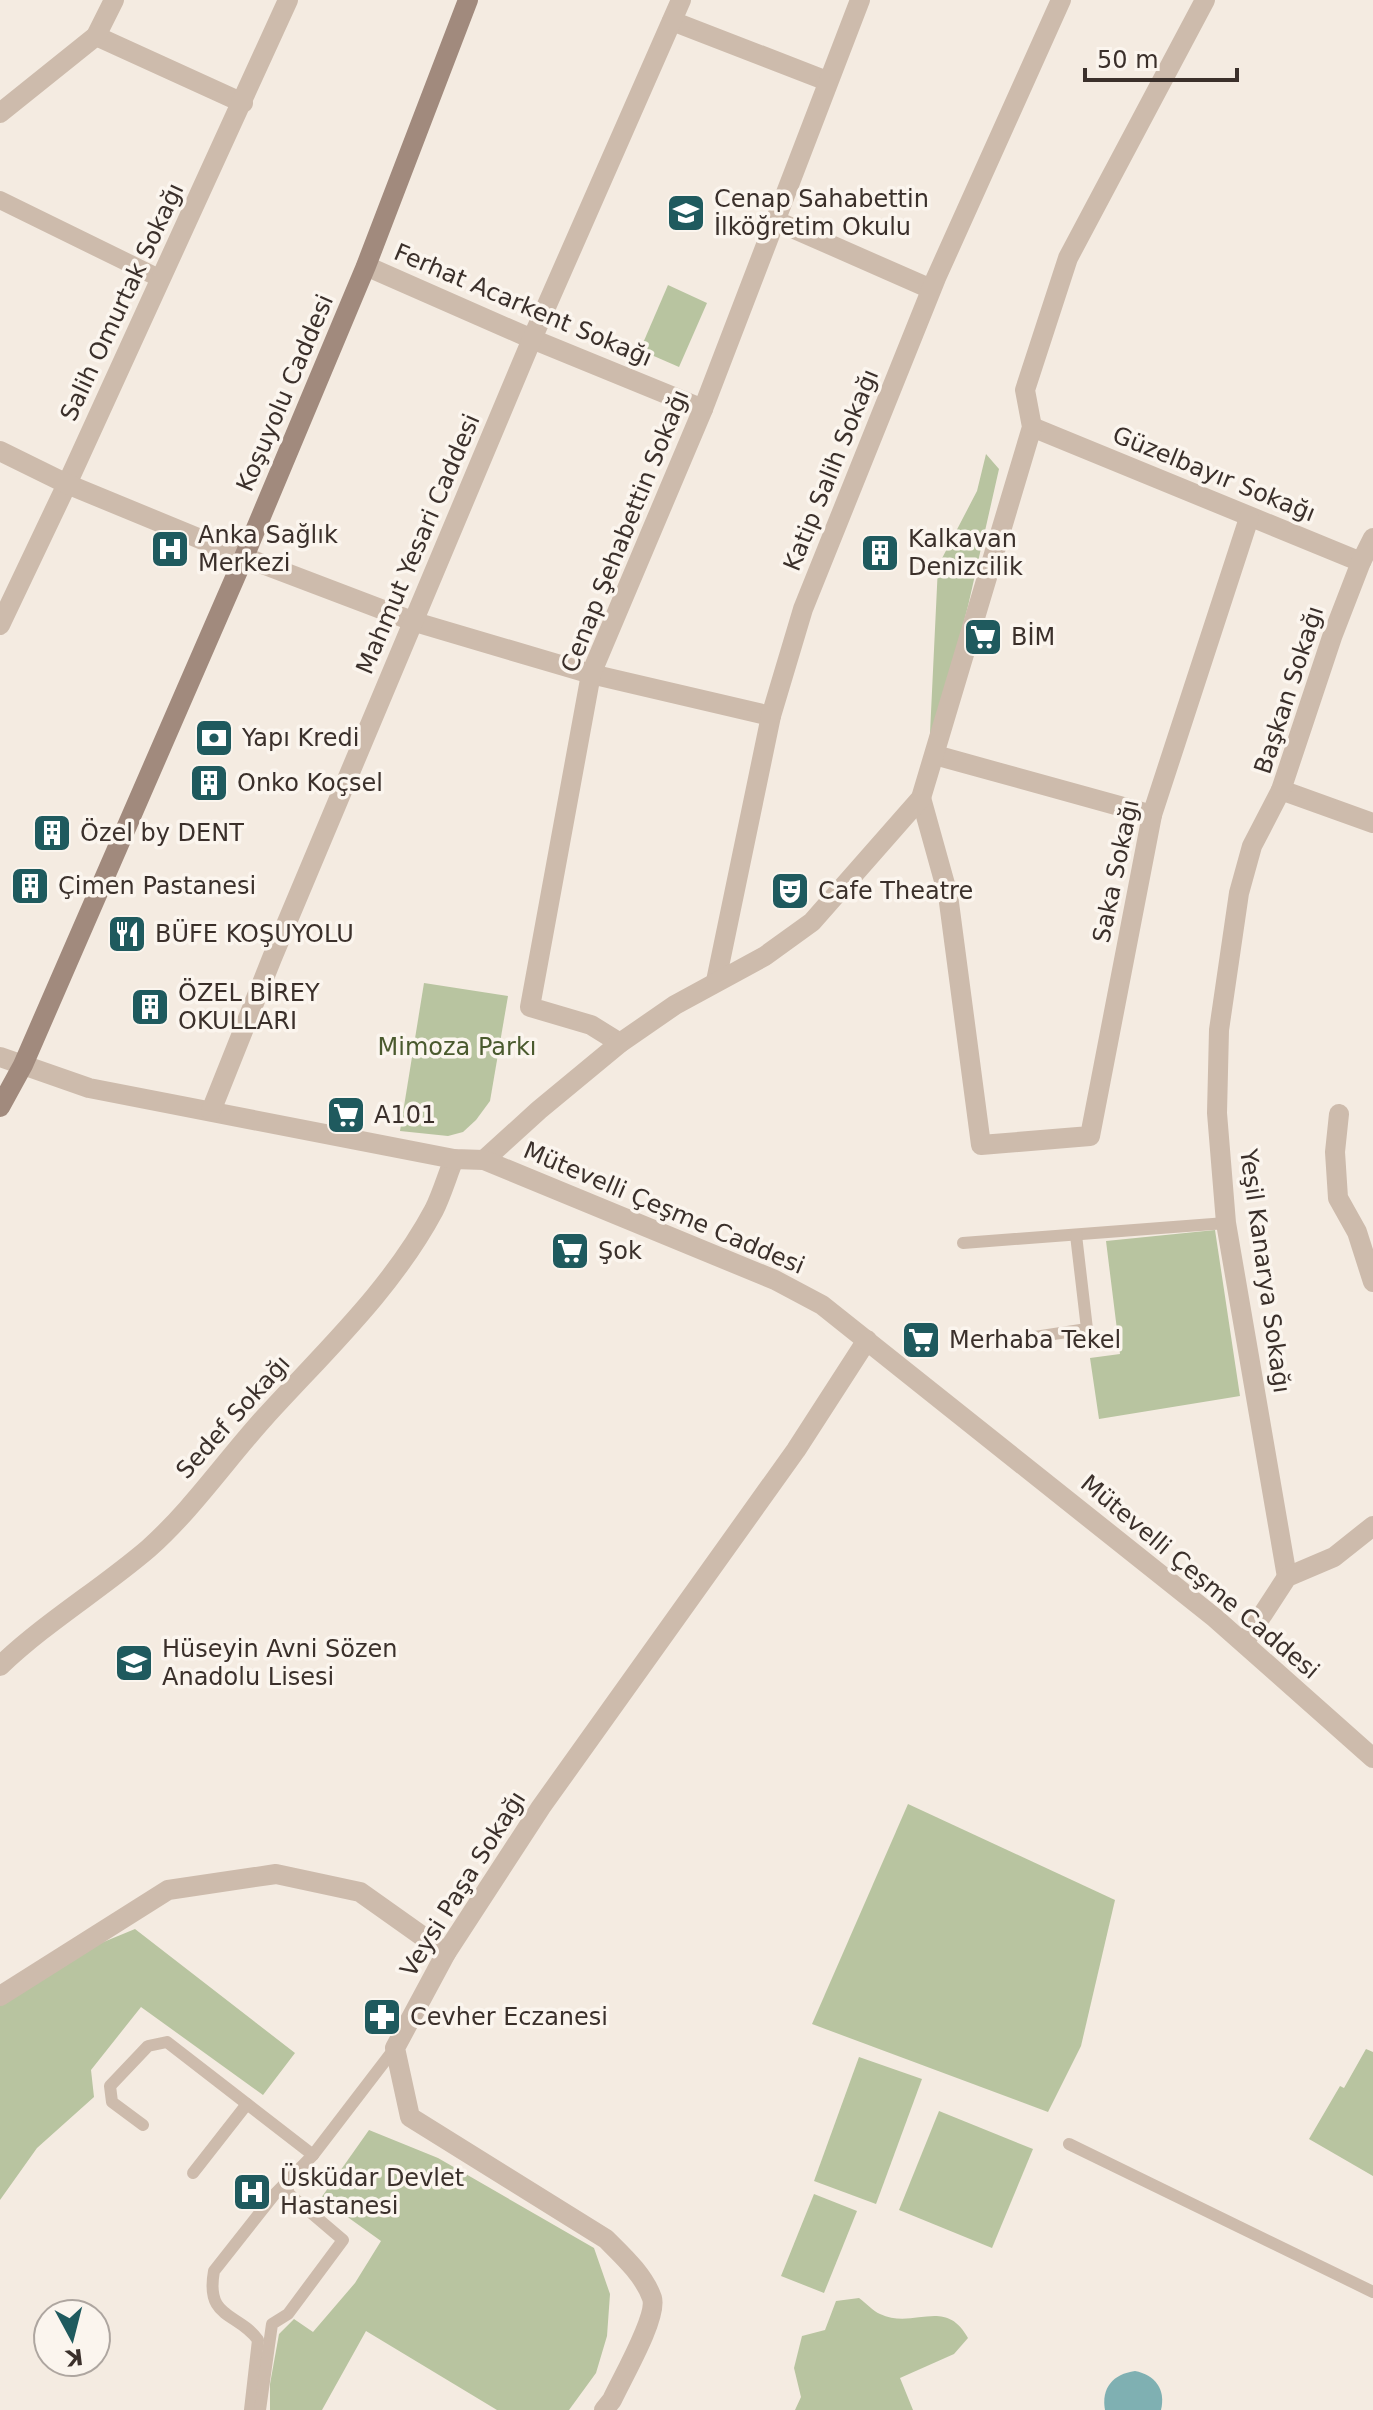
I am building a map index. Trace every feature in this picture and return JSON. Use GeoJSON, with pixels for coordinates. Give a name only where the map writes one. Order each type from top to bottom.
{"type":"FeatureCollection","features":[{"type":"Feature","properties":{"kind":"main road","name":"Koşuyolu Caddesi"},"geometry":{"type":"LineString","coordinates":[[0,1107],[23,1065],[244,557],[366,266],[468,0]]}},
{"type":"Feature","properties":{"kind":"street"},"geometry":{"type":"LineString","coordinates":[[0,113],[96,36],[114,0]]}},
{"type":"Feature","properties":{"kind":"street","name":"Salih Omurtak Sokağı"},"geometry":{"type":"LineString","coordinates":[[0,625],[288,0]]}},
{"type":"Feature","properties":{"kind":"street","name":"Mahmut Yesari Caddesi"},"geometry":{"type":"LineString","coordinates":[[211,1111],[272,958],[532,339],[681,0]]}},
{"type":"Feature","properties":{"kind":"street","name":"Cenap Şehabettin Sokağı"},"geometry":{"type":"LineString","coordinates":[[620,1043],[591,1025],[530,1007],[591,674],[703,409],[860,0]]}},
{"type":"Feature","properties":{"kind":"street","name":"Katip Salih Sokağı"},"geometry":{"type":"LineString","coordinates":[[716,981],[771,716],[803,609],[931,289],[1061,0]]}},
{"type":"Feature","properties":{"kind":"street"},"geometry":{"type":"LineString","coordinates":[[484,1160],[620,1043],[716,981],[765,956],[812,922],[921,798],[1032,427],[1025,390],[1068,258],[1205,0]]}},
{"type":"Feature","properties":{"kind":"street"},"geometry":{"type":"LineString","coordinates":[[672,21],[827,81]]}},
{"type":"Feature","properties":{"kind":"street"},"geometry":{"type":"LineString","coordinates":[[96,36],[243,103]]}},
{"type":"Feature","properties":{"kind":"street"},"geometry":{"type":"LineString","coordinates":[[0,200],[161,279]]}},
{"type":"Feature","properties":{"kind":"street"},"geometry":{"type":"LineString","coordinates":[[774,220],[931,289]]}},
{"type":"Feature","properties":{"kind":"street","name":"Ferhat Acarkent Sokağı"},"geometry":{"type":"LineString","coordinates":[[366,266],[703,409]]}},
{"type":"Feature","properties":{"kind":"street","name":"Güzelbayır Sokağı"},"geometry":{"type":"LineString","coordinates":[[1032,427],[1249,518],[1367,555]]}},
{"type":"Feature","properties":{"kind":"street"},"geometry":{"type":"LineString","coordinates":[[0,451],[67,484],[244,557],[415,622],[591,674],[771,716]]}},
{"type":"Feature","properties":{"kind":"street","name":"Saka Sokağı"},"geometry":{"type":"LineString","coordinates":[[921,798],[948,895],[981,1145],[1090,1136],[1152,815],[1249,518]]}},
{"type":"Feature","properties":{"kind":"street","name":"Başkan Sokağı"},"geometry":{"type":"LineString","coordinates":[[1373,538],[1332,637],[1281,790],[1373,823]]}},
{"type":"Feature","properties":{"kind":"street"},"geometry":{"type":"LineString","coordinates":[[935,755],[1152,815]]}},
{"type":"Feature","properties":{"kind":"street","name":"Yeşil Kanarya Sokağı"},"geometry":{"type":"LineString","coordinates":[[1281,790],[1252,846],[1239,893],[1219,1030],[1217,1113],[1226,1223],[1287,1577]]}},
{"type":"Feature","properties":{"kind":"street","name":"Mütevelli Çeşme Caddesi"},"geometry":{"type":"LineString","coordinates":[[0,1057],[89,1088],[454,1159],[484,1160],[775,1280],[822,1305],[867,1340],[1244,1643],[1373,1758]]}},
{"type":"Feature","properties":{"kind":"street"},"geometry":{"type":"LineString","coordinates":[[1339,1114],[1335,1152],[1338,1198],[1357,1232],[1373,1282]]}},
{"type":"Feature","properties":{"kind":"street","name":"Sedef Sokağı"},"geometry":{"type":"LineString","coordinates":[[0,1666],[29,1638],[149,1548],[212,1482],[264,1418],[341,1337],[400,1262],[434,1209],[454,1159]]}},
{"type":"Feature","properties":{"kind":"street","name":"Veysi Paşa Sokağı"},"geometry":{"type":"LineString","coordinates":[[395,2048],[446,1953],[541,1807],[796,1450],[867,1340]]}},
{"type":"Feature","properties":{"kind":"street"},"geometry":{"type":"LineString","coordinates":[[1244,1643],[1287,1577],[1334,1557],[1373,1526]]}},
{"type":"Feature","properties":{"kind":"street"},"geometry":{"type":"LineString","coordinates":[[0,1996],[168,1890],[276,1874],[360,1892],[446,1953]]}},
{"type":"Feature","properties":{"kind":"street"},"geometry":{"type":"LineString","coordinates":[[395,2048],[410,2117],[606,2239],[631,2265],[653,2299],[651,2316],[612,2400],[604,2410]]}},
{"type":"Feature","properties":{"kind":"lane"},"geometry":{"type":"LineString","coordinates":[[963,1243],[1226,1223]]}},
{"type":"Feature","properties":{"kind":"lane"},"geometry":{"type":"LineString","coordinates":[[1014,1340],[1087,1329],[1076,1235]]}},
{"type":"Feature","properties":{"kind":"lane"},"geometry":{"type":"LineString","coordinates":[[143,2125],[112,2102],[110,2086],[148,2046],[167,2042],[313,2155]]}},
{"type":"Feature","properties":{"kind":"lane"},"geometry":{"type":"LineString","coordinates":[[250,2410],[258,2340],[222,2311],[214,2300],[211,2286],[214,2271],[313,2155],[395,2048]]}},
{"type":"Feature","properties":{"kind":"lane"},"geometry":{"type":"LineString","coordinates":[[193,2173],[247,2104]]}},
{"type":"Feature","properties":{"kind":"lane"},"geometry":{"type":"LineString","coordinates":[[1069,2144],[1373,2292]]}},
{"type":"Feature","properties":{"kind":"lane"},"geometry":{"type":"LineString","coordinates":[[260,2410],[272,2324],[288,2314],[343,2240],[289,2194],[287,2188],[292,2176]]}},
{"type":"Feature","properties":{"kind":"green space"},"geometry":{"type":"Polygon","coordinates":[[[668,285],[707,303],[679,367],[640,350],[668,285]]]}},
{"type":"Feature","properties":{"kind":"green space"},"geometry":{"type":"Polygon","coordinates":[[[986,454],[999,469],[968,606],[929,754],[938,566],[977,491],[986,454]]]}},
{"type":"Feature","properties":{"kind":"green space","name":"Mimoza Parkı"},"geometry":{"type":"Polygon","coordinates":[[[424,983],[508,996],[490,1101],[463,1132],[448,1136],[400,1131],[424,983]]]}},
{"type":"Feature","properties":{"kind":"green space"},"geometry":{"type":"Polygon","coordinates":[[[1215,1230],[1240,1396],[1099,1419],[1090,1358],[1120,1354],[1106,1241],[1215,1230]]]}},
{"type":"Feature","properties":{"kind":"green space"},"geometry":{"type":"Polygon","coordinates":[[[908,1804],[1115,1900],[1081,2046],[1048,2112],[812,2024],[908,1804]]]}},
{"type":"Feature","properties":{"kind":"green space"},"geometry":{"type":"Polygon","coordinates":[[[135,1929],[295,2053],[263,2095],[141,2007],[91,2070],[94,2097],[37,2148],[0,2200],[0,2003],[55,1962],[135,1929]]]}},
{"type":"Feature","properties":{"kind":"green space"},"geometry":{"type":"Polygon","coordinates":[[[1366,2049],[1373,2052],[1373,2176],[1309,2139],[1366,2049]]]}},
{"type":"Feature","properties":{"kind":"green space"},"geometry":{"type":"Polygon","coordinates":[[[859,2057],[922,2079],[876,2204],[814,2181],[859,2057]]]}},
{"type":"Feature","properties":{"kind":"green space"},"geometry":{"type":"Polygon","coordinates":[[[939,2111],[1033,2149],[992,2248],[899,2210],[939,2111]]]}},
{"type":"Feature","properties":{"kind":"green space"},"geometry":{"type":"Polygon","coordinates":[[[369,2130],[438,2158],[594,2248],[610,2294],[607,2336],[596,2373],[569,2410],[497,2410],[366,2331],[322,2410],[270,2410],[270,2384],[279,2334],[294,2319],[313,2332],[355,2283],[381,2241],[321,2198],[369,2130]]]}},
{"type":"Feature","properties":{"kind":"green space"},"geometry":{"type":"Polygon","coordinates":[[[814,2194],[857,2211],[824,2293],[781,2276],[814,2194]]]}},
{"type":"Feature","properties":{"kind":"green space"},"geometry":{"type":"Polygon","coordinates":[[[859,2298],[877,2313],[893,2318],[939,2316],[949,2319],[968,2338],[954,2354],[900,2378],[913,2410],[795,2410],[801,2397],[794,2368],[802,2336],[825,2330],[836,2301],[859,2298]]]}},
{"type":"Feature","properties":{"kind":"water"},"geometry":{"type":"Polygon","coordinates":[[[1135,2371],[1157,2384],[1162,2396],[1161,2410],[1105,2410],[1105,2395],[1110,2383],[1120,2375],[1135,2371]]]}},
{"type":"Feature","properties":{"kind":"place","name":"Cenap Sahabettin İlköğretim Okulu"},"geometry":{"type":"Point","coordinates":[686,213]}},
{"type":"Feature","properties":{"kind":"place","name":"Anka Sağlık Merkezi"},"geometry":{"type":"Point","coordinates":[170,549]}},
{"type":"Feature","properties":{"kind":"place","name":"Kalkavan Denizcilik"},"geometry":{"type":"Point","coordinates":[880,553]}},
{"type":"Feature","properties":{"kind":"place","name":"BİM"},"geometry":{"type":"Point","coordinates":[983,637]}},
{"type":"Feature","properties":{"kind":"place","name":"Yapı Kredi"},"geometry":{"type":"Point","coordinates":[214,738]}},
{"type":"Feature","properties":{"kind":"place","name":"Onko Koçsel"},"geometry":{"type":"Point","coordinates":[209,783]}},
{"type":"Feature","properties":{"kind":"place","name":"Özel by DENT"},"geometry":{"type":"Point","coordinates":[52,833]}},
{"type":"Feature","properties":{"kind":"place","name":"Çimen Pastanesi"},"geometry":{"type":"Point","coordinates":[30,886]}},
{"type":"Feature","properties":{"kind":"place","name":"Cafe Theatre"},"geometry":{"type":"Point","coordinates":[790,891]}},
{"type":"Feature","properties":{"kind":"place","name":"BÜFE KOŞUYOLU"},"geometry":{"type":"Point","coordinates":[127,934]}},
{"type":"Feature","properties":{"kind":"place","name":"ÖZEL BİREY OKULLARI"},"geometry":{"type":"Point","coordinates":[150,1007]}},
{"type":"Feature","properties":{"kind":"place","name":"A101"},"geometry":{"type":"Point","coordinates":[346,1115]}},
{"type":"Feature","properties":{"kind":"place","name":"Şok"},"geometry":{"type":"Point","coordinates":[570,1251]}},
{"type":"Feature","properties":{"kind":"place","name":"Merhaba Tekel"},"geometry":{"type":"Point","coordinates":[921,1340]}},
{"type":"Feature","properties":{"kind":"place","name":"Hüseyin Avni Sözen Anadolu Lisesi"},"geometry":{"type":"Point","coordinates":[134,1663]}},
{"type":"Feature","properties":{"kind":"place","name":"Cevher Eczanesi"},"geometry":{"type":"Point","coordinates":[382,2017]}},
{"type":"Feature","properties":{"kind":"place","name":"Üsküdar Devlet Hastanesi"},"geometry":{"type":"Point","coordinates":[252,2192]}}]}
